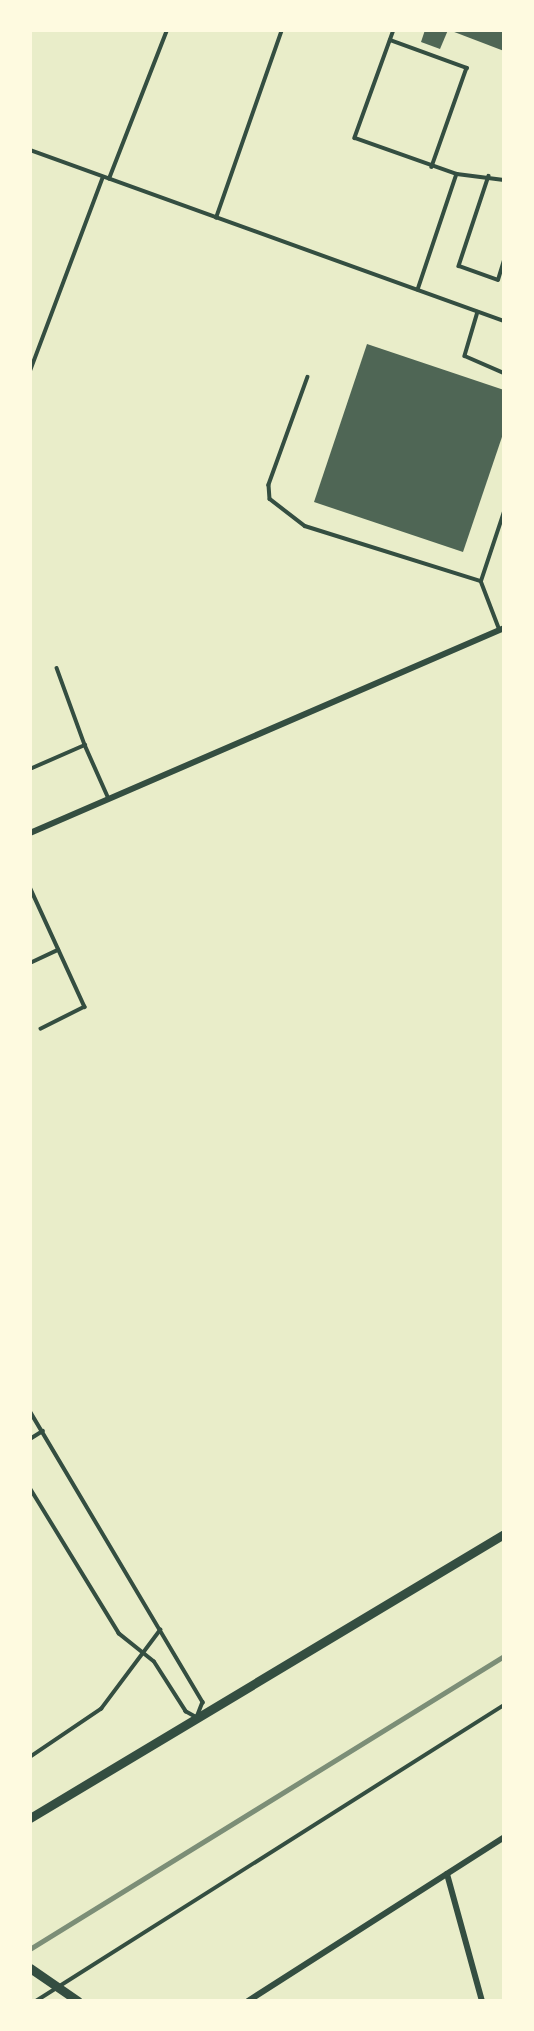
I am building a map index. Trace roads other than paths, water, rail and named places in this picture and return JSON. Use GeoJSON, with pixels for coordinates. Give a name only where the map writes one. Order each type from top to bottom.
{"type":"FeatureCollection","features":[{"type":"Feature","properties":{"kind":"main road"},"geometry":{"type":"LineString","coordinates":[[30,1818],[504,1534]]}},
{"type":"Feature","properties":{"kind":"main road"},"geometry":{"type":"LineString","coordinates":[[30,1968],[78,2001]]}},
{"type":"Feature","properties":{"kind":"street"},"geometry":{"type":"LineString","coordinates":[[30,832],[502,629]]}},
{"type":"Feature","properties":{"kind":"street"},"geometry":{"type":"LineString","coordinates":[[248,2001],[504,1837]]}},
{"type":"Feature","properties":{"kind":"street"},"geometry":{"type":"LineString","coordinates":[[447,1874],[482,2001]]}},
{"type":"Feature","properties":{"kind":"lane"},"geometry":{"type":"LineString","coordinates":[[109,179],[167,30]]}},
{"type":"Feature","properties":{"kind":"lane"},"geometry":{"type":"LineString","coordinates":[[216,218],[282,30]]}},
{"type":"Feature","properties":{"kind":"lane"},"geometry":{"type":"LineString","coordinates":[[394,30],[355,138],[432,167],[457,174],[504,180]]}},
{"type":"Feature","properties":{"kind":"lane"},"geometry":{"type":"LineString","coordinates":[[390,40],[467,68],[432,167]]}},
{"type":"Feature","properties":{"kind":"lane"},"geometry":{"type":"LineString","coordinates":[[30,150],[504,321]]}},
{"type":"Feature","properties":{"kind":"lane"},"geometry":{"type":"LineString","coordinates":[[418,290],[457,174]]}},
{"type":"Feature","properties":{"kind":"lane"},"geometry":{"type":"LineString","coordinates":[[489,176],[459,266],[498,280],[504,260]]}},
{"type":"Feature","properties":{"kind":"lane"},"geometry":{"type":"LineString","coordinates":[[30,371],[103,177]]}},
{"type":"Feature","properties":{"kind":"lane"},"geometry":{"type":"LineString","coordinates":[[478,312],[465,356],[504,373]]}},
{"type":"Feature","properties":{"kind":"lane"},"geometry":{"type":"LineString","coordinates":[[308,377],[269,485],[283,515],[481,581]]}},
{"type":"Feature","properties":{"kind":"lane"},"geometry":{"type":"LineString","coordinates":[[502,629],[481,581],[504,512]]}},
{"type":"Feature","properties":{"kind":"lane"},"geometry":{"type":"LineString","coordinates":[[57,668],[85,745],[109,799]]}},
{"type":"Feature","properties":{"kind":"lane"},"geometry":{"type":"LineString","coordinates":[[30,769],[85,745]]}},
{"type":"Feature","properties":{"kind":"lane"},"geometry":{"type":"LineString","coordinates":[[30,887],[85,1007],[40,1029]]}},
{"type":"Feature","properties":{"kind":"lane"},"geometry":{"type":"LineString","coordinates":[[30,963],[58,950]]}},
{"type":"Feature","properties":{"kind":"lane"},"geometry":{"type":"LineString","coordinates":[[30,1411],[203,1702],[197,1718],[186,1712],[144,1654],[119,1634],[30,1489]]}},
{"type":"Feature","properties":{"kind":"lane"},"geometry":{"type":"LineString","coordinates":[[30,1439],[43,1431]]}},
{"type":"Feature","properties":{"kind":"lane"},"geometry":{"type":"LineString","coordinates":[[30,1757],[101,1709],[160,1630]]}},
{"type":"Feature","properties":{"kind":"lane"},"geometry":{"type":"LineString","coordinates":[[36,2001],[504,1705]]}},
{"type":"Feature","properties":{"kind":"railway"},"geometry":{"type":"LineString","coordinates":[[30,1949],[504,1656]]}}]}
